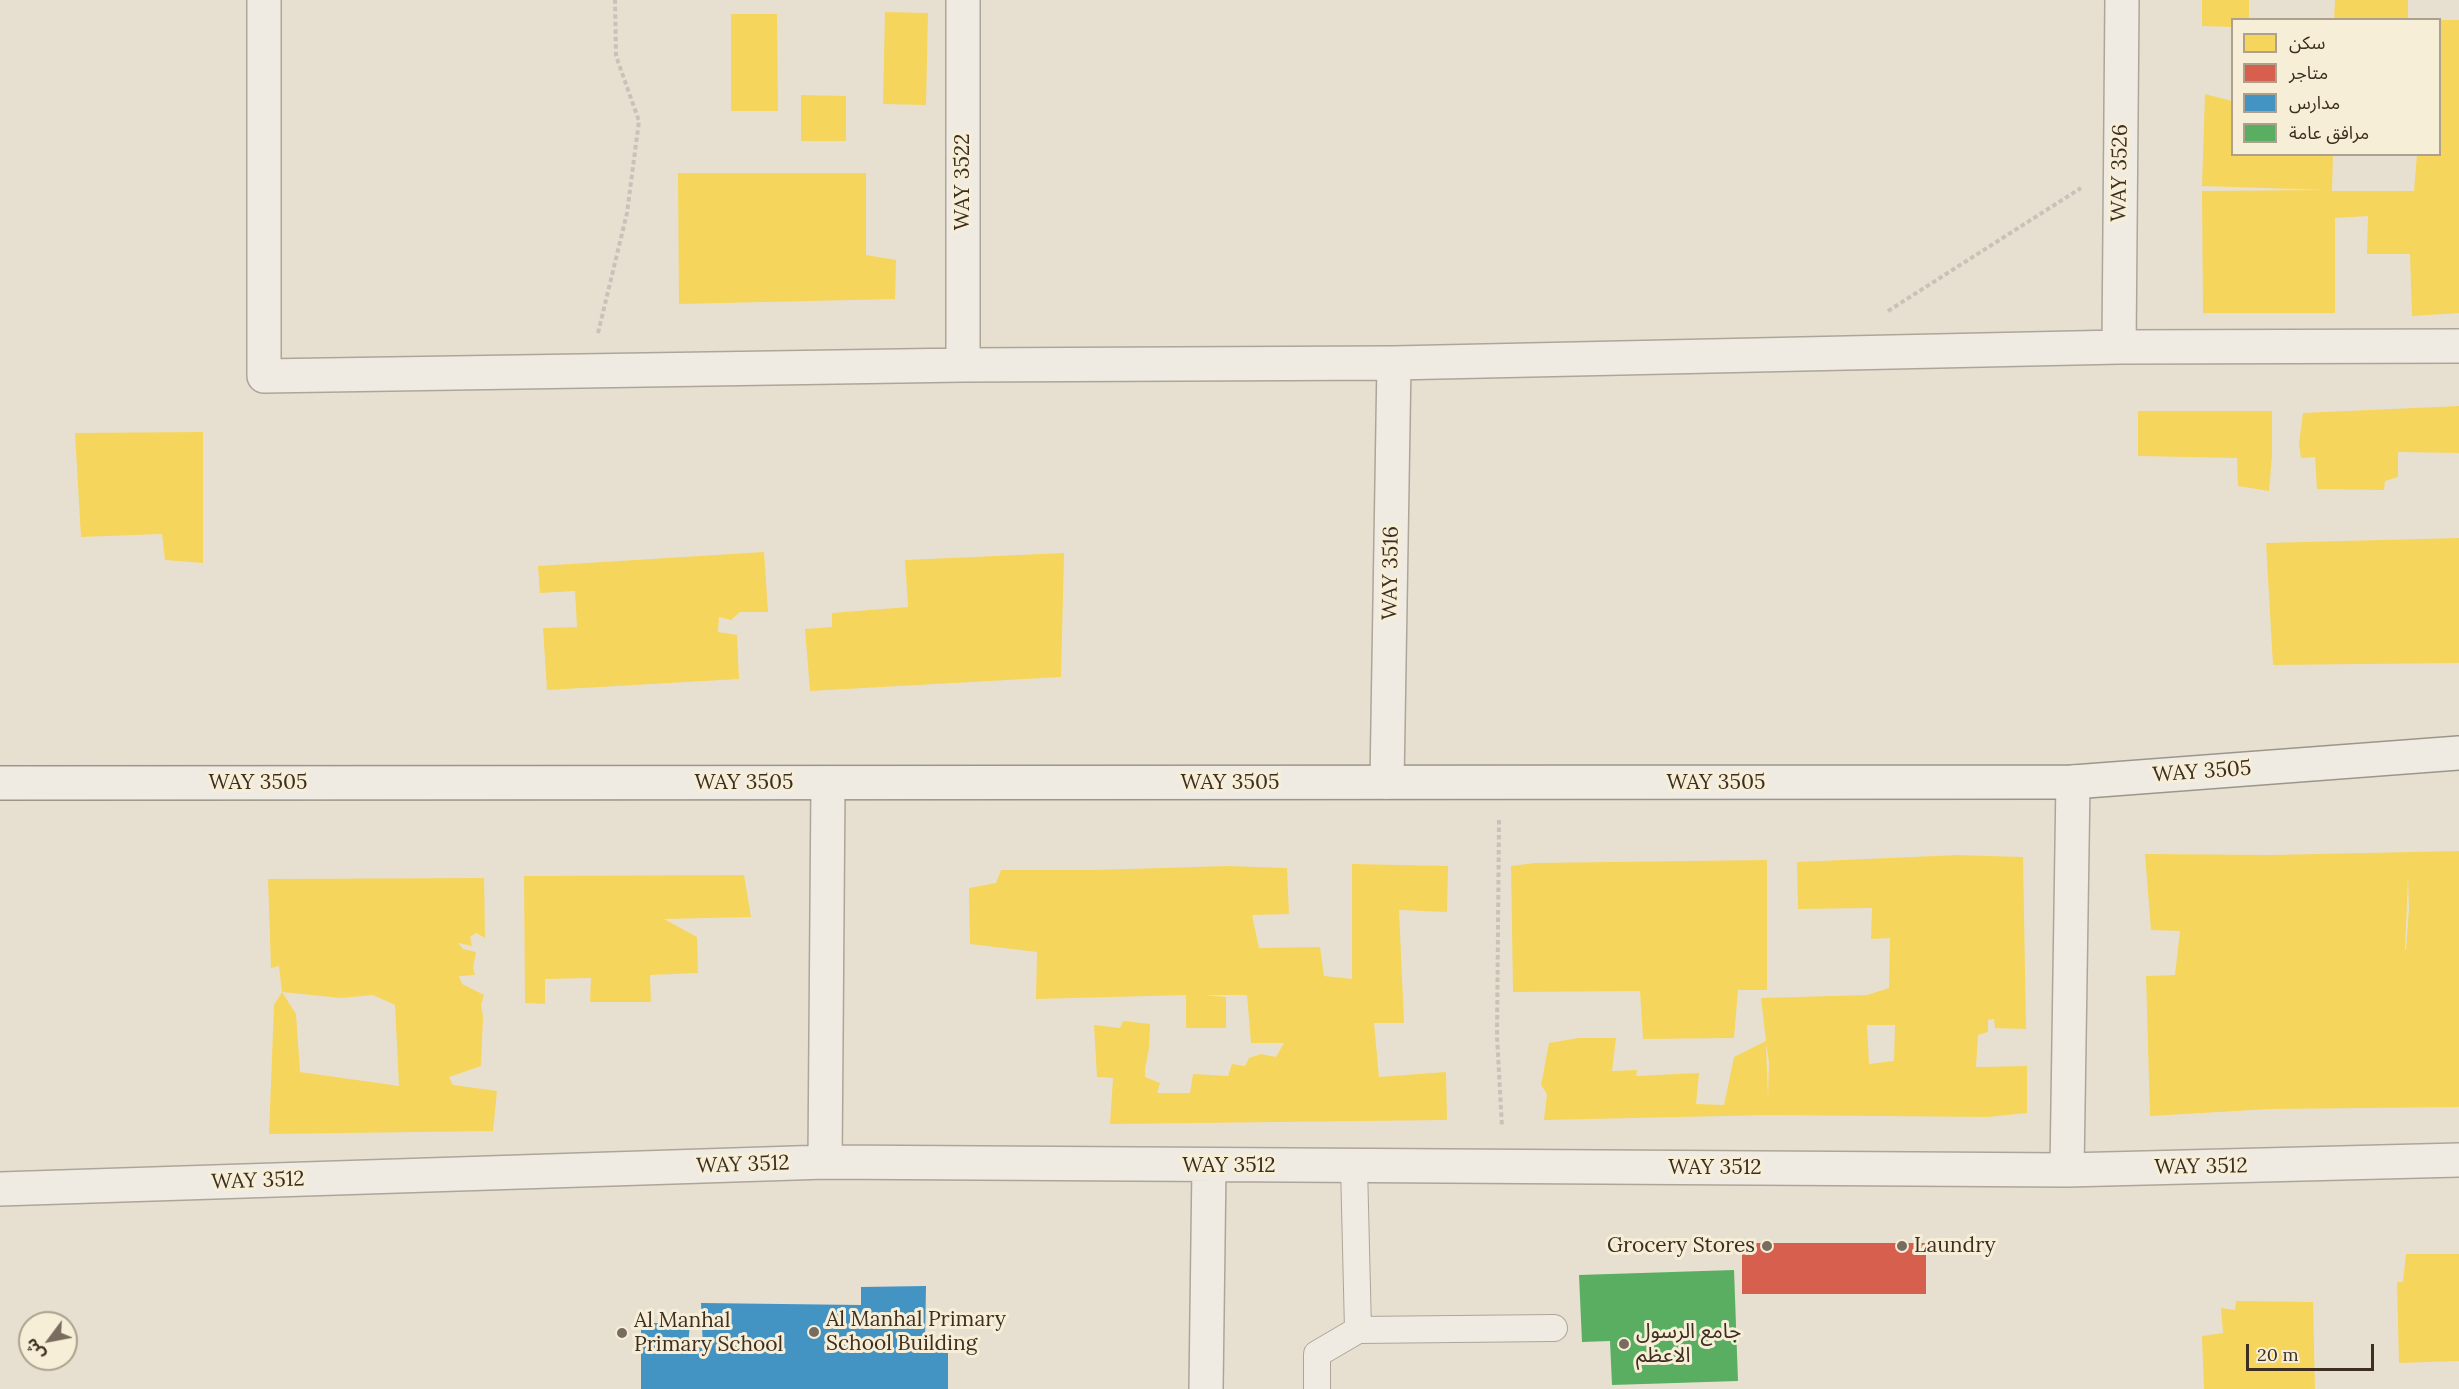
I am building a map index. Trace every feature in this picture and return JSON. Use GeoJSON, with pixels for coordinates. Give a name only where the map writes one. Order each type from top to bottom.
{"type":"FeatureCollection","features":[{"type":"Feature","properties":{"kind":"street"},"geometry":{"type":"LineString","coordinates":[[264,0],[264,376],[963,364],[1394,363],[2119,347],[2459,346]]}},
{"type":"Feature","properties":{"kind":"street","name":"WAY 3522"},"geometry":{"type":"LineString","coordinates":[[963,0],[963,364]]}},
{"type":"Feature","properties":{"kind":"street","name":"WAY 3526"},"geometry":{"type":"LineString","coordinates":[[2119,347],[2122,0]]}},
{"type":"Feature","properties":{"kind":"street","name":"WAY 3516"},"geometry":{"type":"LineString","coordinates":[[1387,782],[1394,363]]}},
{"type":"Feature","properties":{"kind":"street","name":"WAY 3505"},"geometry":{"type":"LineString","coordinates":[[0,783],[2073,782],[2459,753]]}},
{"type":"Feature","properties":{"kind":"street"},"geometry":{"type":"LineString","coordinates":[[2067,1170],[2073,782]]}},
{"type":"Feature","properties":{"kind":"street"},"geometry":{"type":"LineString","coordinates":[[825,1162],[828,783]]}},
{"type":"Feature","properties":{"kind":"street","name":"WAY 3512"},"geometry":{"type":"LineString","coordinates":[[0,1189],[825,1162],[2067,1170],[2459,1160]]}},
{"type":"Feature","properties":{"kind":"street"},"geometry":{"type":"LineString","coordinates":[[1206,1389],[1209,1166]]}},
{"type":"Feature","properties":{"kind":"lane"},"geometry":{"type":"LineString","coordinates":[[1354,1166],[1358,1330]]}},
{"type":"Feature","properties":{"kind":"lane"},"geometry":{"type":"LineString","coordinates":[[1317,1389],[1317,1354],[1358,1330],[1554,1328]]}},
{"type":"Feature","properties":{"kind":"path"},"geometry":{"type":"LineString","coordinates":[[589,371],[627,213],[639,121],[616,56],[615,0]]}},
{"type":"Feature","properties":{"kind":"path"},"geometry":{"type":"LineString","coordinates":[[1881,315],[2120,163]]}},
{"type":"Feature","properties":{"kind":"path"},"geometry":{"type":"LineString","coordinates":[[1500,783],[1497,1036],[1505,1167]]}},
{"type":"Feature","properties":{"kind":"building: سكن"},"geometry":{"type":"Polygon","coordinates":[[[2202,0],[2249,0],[2249,18],[2231,18],[2231,27],[2202,26],[2202,0]]]}},
{"type":"Feature","properties":{"kind":"building: سكن"},"geometry":{"type":"Polygon","coordinates":[[[2335,0],[2408,0],[2408,18],[2334,18],[2335,0]]]}},
{"type":"Feature","properties":{"kind":"building: سكن"},"geometry":{"type":"Polygon","coordinates":[[[885,12],[928,13],[926,105],[883,104],[885,12]]]}},
{"type":"Feature","properties":{"kind":"building: سكن"},"geometry":{"type":"Polygon","coordinates":[[[731,14],[777,14],[778,111],[731,111],[731,14]]]}},
{"type":"Feature","properties":{"kind":"building: سكن"},"geometry":{"type":"Polygon","coordinates":[[[2441,20],[2459,20],[2459,313],[2412,316],[2410,254],[2367,254],[2368,216],[2335,218],[2335,313],[2203,313],[2202,191],[2327,190],[2202,186],[2205,94],[2231,101],[2231,156],[2333,156],[2332,191],[2414,191],[2417,156],[2441,156],[2441,20]]]}},
{"type":"Feature","properties":{"kind":"building: سكن"},"geometry":{"type":"Polygon","coordinates":[[[801,95],[846,96],[846,141],[801,141],[801,95]]]}},
{"type":"Feature","properties":{"kind":"building: سكن"},"geometry":{"type":"Polygon","coordinates":[[[678,173],[866,173],[866,255],[896,260],[895,299],[679,304],[678,173]]]}},
{"type":"Feature","properties":{"kind":"building: سكن"},"geometry":{"type":"Polygon","coordinates":[[[2459,406],[2459,453],[2398,452],[2398,477],[2385,481],[2384,490],[2317,489],[2315,457],[2301,458],[2299,443],[2303,413],[2459,406]]]}},
{"type":"Feature","properties":{"kind":"building: سكن"},"geometry":{"type":"Polygon","coordinates":[[[2138,411],[2272,411],[2269,491],[2238,486],[2237,458],[2138,456],[2138,411]]]}},
{"type":"Feature","properties":{"kind":"building: سكن"},"geometry":{"type":"Polygon","coordinates":[[[203,432],[203,563],[165,560],[162,534],[81,537],[75,433],[203,432]]]}},
{"type":"Feature","properties":{"kind":"building: سكن"},"geometry":{"type":"Polygon","coordinates":[[[2459,538],[2459,663],[2273,665],[2266,543],[2459,538]]]}},
{"type":"Feature","properties":{"kind":"building: سكن"},"geometry":{"type":"Polygon","coordinates":[[[764,552],[768,612],[740,612],[731,620],[719,617],[718,632],[737,635],[739,679],[547,690],[543,628],[577,627],[575,591],[540,593],[538,566],[764,552]]]}},
{"type":"Feature","properties":{"kind":"building: سكن"},"geometry":{"type":"Polygon","coordinates":[[[1064,553],[1061,677],[810,691],[805,629],[832,627],[832,613],[908,607],[905,560],[1064,553]]]}},
{"type":"Feature","properties":{"kind":"building: سكن"},"geometry":{"type":"Polygon","coordinates":[[[2459,851],[2459,1107],[2270,1109],[2150,1116],[2146,976],[2175,975],[2180,931],[2151,930],[2145,854],[2270,855],[2459,851]],[[2408,877],[2405,950],[2406,950],[2409,908],[2408,877]]]}},
{"type":"Feature","properties":{"kind":"building: سكن"},"geometry":{"type":"Polygon","coordinates":[[[1958,855],[2023,857],[2026,1029],[1995,1028],[1994,1019],[1988,1020],[1988,1032],[1978,1035],[1976,1067],[2027,1066],[2027,1113],[1988,1117],[1768,1115],[1544,1120],[1547,1094],[1541,1085],[1549,1043],[1578,1038],[1616,1038],[1612,1071],[1637,1070],[1636,1076],[1699,1073],[1696,1104],[1724,1105],[1734,1057],[1766,1041],[1761,998],[1867,995],[1889,988],[1890,938],[1871,939],[1872,908],[1798,909],[1797,862],[1958,855]],[[1867,1025],[1869,1064],[1894,1061],[1895,1025],[1867,1025]],[[1766,1043],[1768,1100],[1769,1062],[1766,1043]]]}},
{"type":"Feature","properties":{"kind":"building: سكن"},"geometry":{"type":"Polygon","coordinates":[[[1767,860],[1767,990],[1738,990],[1734,1038],[1643,1039],[1640,991],[1513,992],[1511,866],[1535,863],[1767,860]]]}},
{"type":"Feature","properties":{"kind":"building: سكن"},"geometry":{"type":"Polygon","coordinates":[[[1352,864],[1448,866],[1447,912],[1399,910],[1404,1023],[1374,1023],[1379,1077],[1446,1072],[1447,1120],[1110,1124],[1113,1078],[1097,1077],[1094,1025],[1120,1028],[1123,1021],[1150,1024],[1145,1077],[1160,1083],[1157,1093],[1190,1093],[1193,1074],[1228,1076],[1232,1064],[1245,1066],[1249,1058],[1261,1054],[1276,1057],[1284,1043],[1251,1043],[1247,995],[1204,995],[1226,997],[1226,1028],[1186,1028],[1186,995],[1036,999],[1037,952],[970,944],[969,888],[996,883],[1001,870],[1228,866],[1287,868],[1289,914],[1252,915],[1259,948],[1320,947],[1324,976],[1352,979],[1352,864]]]}},
{"type":"Feature","properties":{"kind":"building: سكن"},"geometry":{"type":"Polygon","coordinates":[[[744,875],[751,917],[664,919],[697,937],[698,973],[650,975],[651,1002],[590,1002],[591,978],[545,979],[545,1004],[525,1003],[524,876],[744,875]]]}},
{"type":"Feature","properties":{"kind":"building: سكن"},"geometry":{"type":"Polygon","coordinates":[[[484,878],[485,938],[476,933],[470,937],[472,946],[458,943],[463,949],[476,952],[473,968],[475,975],[459,976],[462,984],[484,995],[481,1005],[483,1016],[481,1066],[449,1077],[453,1085],[497,1091],[493,1131],[269,1134],[274,1005],[282,992],[279,966],[271,968],[268,879],[484,878]],[[282,992],[296,1014],[300,1072],[399,1086],[395,1005],[373,995],[341,998],[282,992]]]}},
{"type":"Feature","properties":{"kind":"building: سكن"},"geometry":{"type":"Polygon","coordinates":[[[2406,1254],[2459,1254],[2459,1361],[2399,1363],[2397,1282],[2403,1282],[2406,1254]]]}},
{"type":"Feature","properties":{"kind":"building: سكن"},"geometry":{"type":"Polygon","coordinates":[[[2236,1301],[2313,1302],[2315,1389],[2204,1389],[2202,1336],[2223,1333],[2221,1308],[2235,1310],[2236,1301]]]}},
{"type":"Feature","properties":{"kind":"building: متاجر"},"geometry":{"type":"Polygon","coordinates":[[[1742,1243],[1926,1243],[1926,1294],[1742,1294],[1742,1243]]]}},
{"type":"Feature","properties":{"kind":"building: مدارس","name":"Al Manhal Primary School Building"},"geometry":{"type":"Polygon","coordinates":[[[926,1286],[925,1342],[948,1340],[948,1389],[641,1389],[641,1323],[690,1323],[688,1346],[703,1348],[701,1303],[861,1305],[861,1287],[926,1286]]]}},
{"type":"Feature","properties":{"kind":"building: مرافق عامة"},"geometry":{"type":"Polygon","coordinates":[[[1734,1270],[1738,1381],[1612,1385],[1610,1341],[1582,1342],[1579,1275],[1734,1270]]]}},
{"type":"Feature","properties":{"kind":"place","name":"Grocery Stores"},"geometry":{"type":"Point","coordinates":[1767,1246]}},
{"type":"Feature","properties":{"kind":"place","name":"Laundry"},"geometry":{"type":"Point","coordinates":[1902,1246]}},
{"type":"Feature","properties":{"kind":"place","name":"Al Manhal Primary School Building"},"geometry":{"type":"Point","coordinates":[814,1332]}},
{"type":"Feature","properties":{"kind":"place","name":"Al Manhal Primary School"},"geometry":{"type":"Point","coordinates":[622,1333]}},
{"type":"Feature","properties":{"kind":"place","name":"جامع الرسول الاعظم"},"geometry":{"type":"Point","coordinates":[1624,1344]}}]}
